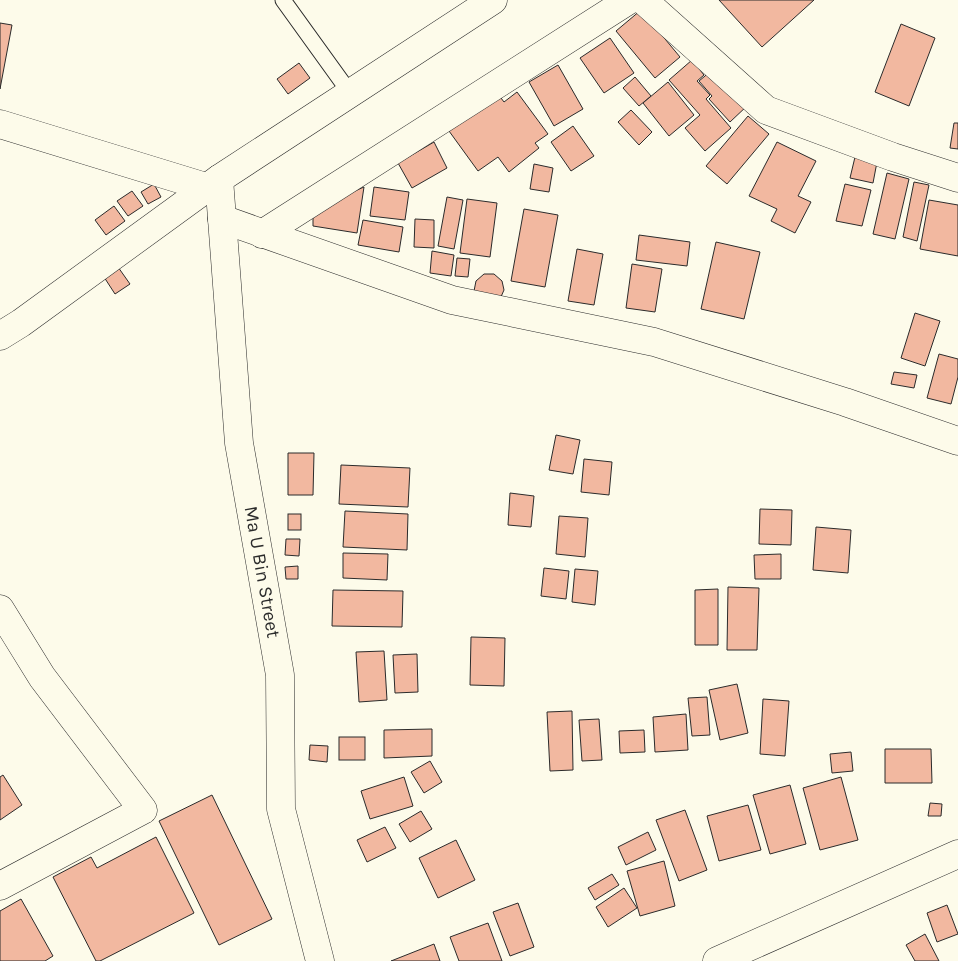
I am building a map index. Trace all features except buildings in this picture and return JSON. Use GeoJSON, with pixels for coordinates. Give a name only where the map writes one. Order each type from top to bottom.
{"type":"FeatureCollection","features":[{"type":"Feature","properties":{"kind":"street"},"geometry":{"type":"LineString","coordinates":[[0,336],[21,323],[214,184],[493,0]]}},
{"type":"Feature","properties":{"kind":"street"},"geometry":{"type":"LineString","coordinates":[[262,234],[629,0]]}},
{"type":"Feature","properties":{"kind":"street"},"geometry":{"type":"LineString","coordinates":[[643,0],[766,110],[892,157],[958,178]]}},
{"type":"Feature","properties":{"kind":"street"},"geometry":{"type":"LineString","coordinates":[[0,124],[214,184]]}},
{"type":"Feature","properties":{"kind":"street","name":"Ma U Bin Street"},"geometry":{"type":"LineString","coordinates":[[214,184],[222,219],[240,443],[280,675],[281,809],[320,961]]}},
{"type":"Feature","properties":{"kind":"street"},"geometry":{"type":"LineString","coordinates":[[222,219],[452,300],[654,342],[845,402],[958,442]]}},
{"type":"Feature","properties":{"kind":"street"},"geometry":{"type":"LineString","coordinates":[[0,609],[42,678],[143,810],[0,886]]}},
{"type":"Feature","properties":{"kind":"street"},"geometry":{"type":"LineString","coordinates":[[716,961],[958,854]]}},
{"type":"Feature","properties":{"kind":"lane"},"geometry":{"type":"LineString","coordinates":[[283,0],[350,93]]}}]}
